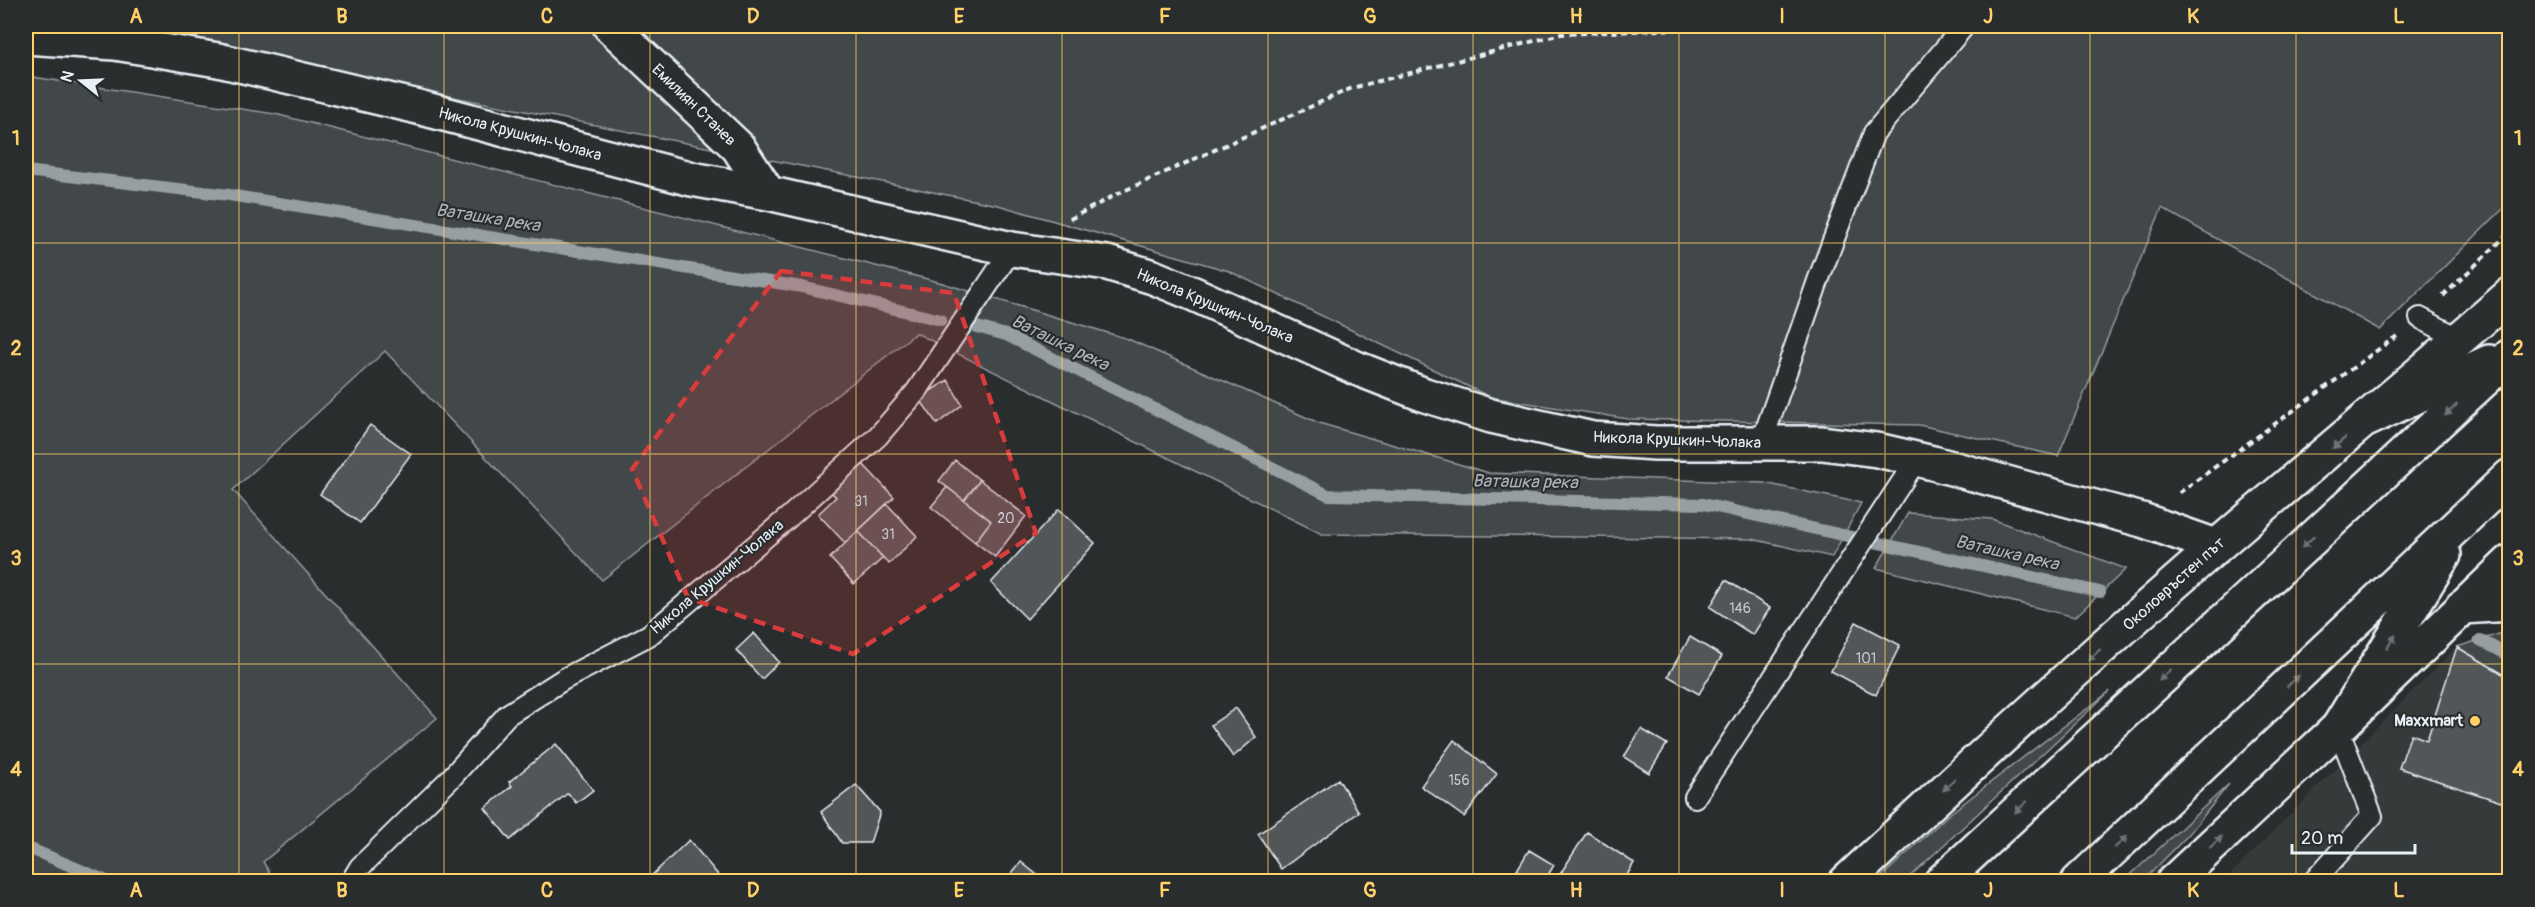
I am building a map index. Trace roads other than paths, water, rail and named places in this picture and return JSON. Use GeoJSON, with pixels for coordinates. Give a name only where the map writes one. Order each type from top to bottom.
{"type":"FeatureCollection","features":[{"type":"Feature","properties":{"kind":"main road","name":"Емилиян Станев"},"geometry":{"type":"LineString","coordinates":[[610,26],[738,147],[768,193]]}},
{"type":"Feature","properties":{"kind":"main road","name":"Никола Крушкин-Чолака"},"geometry":{"type":"LineString","coordinates":[[26,37],[115,44],[218,60],[414,106],[692,179],[768,193],[1012,249],[1107,263],[1153,277],[1356,368],[1425,395],[1491,416],[1593,439],[1656,443],[1822,443],[1877,450],[2142,520],[2216,546]]}},
{"type":"Feature","properties":{"kind":"main road","name":"Околовръстен път"},"geometry":{"type":"LineString","coordinates":[[1846,882],[1963,772],[2216,546],[2368,419],[2510,295]]}},
{"type":"Feature","properties":{"kind":"main road"},"geometry":{"type":"LineString","coordinates":[[2368,419],[2510,354]]}},
{"type":"Feature","properties":{"kind":"main road"},"geometry":{"type":"LineString","coordinates":[[1941,882],[2510,354]]}},
{"type":"Feature","properties":{"kind":"main road"},"geometry":{"type":"LineString","coordinates":[[2078,882],[2510,476]]}},
{"type":"Feature","properties":{"kind":"main road"},"geometry":{"type":"LineString","coordinates":[[2338,728],[2467,517]]}},
{"type":"Feature","properties":{"kind":"main road"},"geometry":{"type":"LineString","coordinates":[[2173,882],[2338,728],[2510,562]]}},
{"type":"Feature","properties":{"kind":"main road"},"geometry":{"type":"LineString","coordinates":[[2463,607],[2510,604]]}},
{"type":"Feature","properties":{"kind":"lane"},"geometry":{"type":"LineString","coordinates":[[1761,444],[1819,278],[1875,133],[1964,26]]}},
{"type":"Feature","properties":{"kind":"lane","name":"Никола Крушкин-Чолака"},"geometry":{"type":"LineString","coordinates":[[351,882],[360,867],[451,778],[507,716],[564,679],[649,635],[789,517],[878,436],[916,392],[1012,249]]}},
{"type":"Feature","properties":{"kind":"lane"},"geometry":{"type":"LineString","coordinates":[[2420,318],[2460,339]]}},
{"type":"Feature","properties":{"kind":"lane"},"geometry":{"type":"LineString","coordinates":[[1695,797],[1917,459]]}},
{"type":"Feature","properties":{"kind":"lane"},"geometry":{"type":"LineString","coordinates":[[2313,882],[2372,816],[2338,728]]}},
{"type":"Feature","properties":{"kind":"waterway","name":"Ваташка река"},"geometry":{"type":"LineString","coordinates":[[26,171],[229,195],[802,287],[941,320]]}},
{"type":"Feature","properties":{"kind":"waterway","name":"Ваташка река"},"geometry":{"type":"LineString","coordinates":[[977,327],[1006,335],[1328,495],[1703,504],[2100,592]]}},
{"type":"Feature","properties":{"kind":"waterway","name":"Ваташка река"},"geometry":{"type":"LineString","coordinates":[[2480,640],[2510,656]]}},
{"type":"Feature","properties":{"kind":"waterway"},"geometry":{"type":"LineString","coordinates":[[26,847],[109,882]]}},
{"type":"Feature","properties":{"kind":"place","name":"Maxxmart"},"geometry":{"type":"Point","coordinates":[2475,721]}}]}
